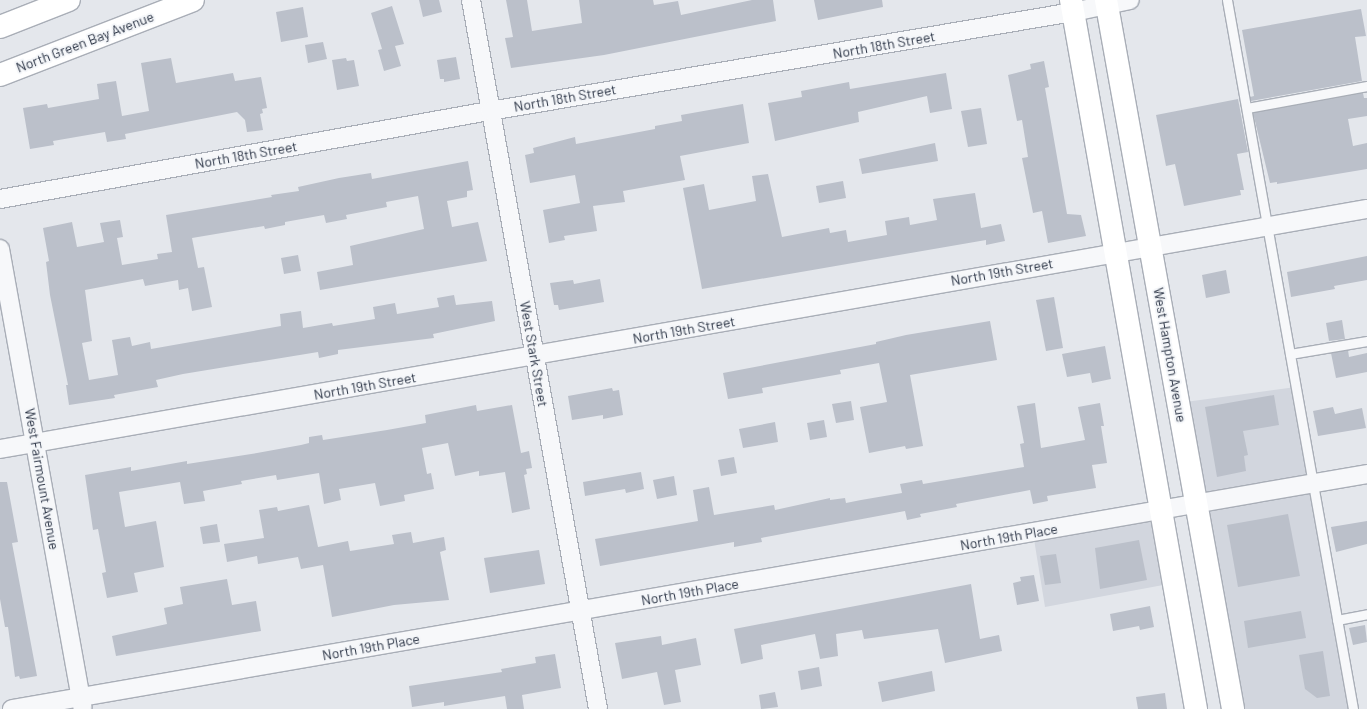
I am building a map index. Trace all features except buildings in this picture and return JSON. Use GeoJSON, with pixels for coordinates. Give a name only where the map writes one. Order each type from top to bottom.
{"type":"FeatureCollection","features":[{"type":"Feature","properties":{"kind":"main road"},"geometry":{"type":"LineString","coordinates":[[0,27],[69,0]]}},
{"type":"Feature","properties":{"kind":"main road","name":"North Green Bay Avenue"},"geometry":{"type":"LineString","coordinates":[[0,75],[193,0]]}},
{"type":"Feature","properties":{"kind":"main road","name":"West Hampton Avenue"},"geometry":{"type":"LineString","coordinates":[[1107,2],[1233,709]]}},
{"type":"Feature","properties":{"kind":"main road"},"geometry":{"type":"LineString","coordinates":[[1072,6],[1196,709]]}},
{"type":"Feature","properties":{"kind":"street","name":"West Stark Street"},"geometry":{"type":"LineString","coordinates":[[471,0],[598,709]]}},
{"type":"Feature","properties":{"kind":"street","name":"North 18th Street"},"geometry":{"type":"LineString","coordinates":[[0,199],[1072,6],[1130,0]]}},
{"type":"Feature","properties":{"kind":"street","name":"North 19th Street"},"geometry":{"type":"LineString","coordinates":[[0,449],[535,357],[1116,252],[1367,209]]}},
{"type":"Feature","properties":{"kind":"street","name":"West Fairmount Avenue"},"geometry":{"type":"LineString","coordinates":[[0,249],[82,703]]}},
{"type":"Feature","properties":{"kind":"street","name":"North 19th Place"},"geometry":{"type":"LineString","coordinates":[[12,709],[82,703],[580,611],[1367,474]]}},
{"type":"Feature","properties":{"kind":"lane"},"geometry":{"type":"LineString","coordinates":[[1227,0],[1353,709]]}},
{"type":"Feature","properties":{"kind":"lane"},"geometry":{"type":"LineString","coordinates":[[1247,108],[1367,86]]}},
{"type":"Feature","properties":{"kind":"lane"},"geometry":{"type":"LineString","coordinates":[[1290,354],[1367,341]]}},
{"type":"Feature","properties":{"kind":"lane"},"geometry":{"type":"LineString","coordinates":[[1337,620],[1367,614]]}},
{"type":"Feature","properties":{"kind":"shaded area"},"geometry":{"type":"Polygon","coordinates":[[[1296,387],[1353,709],[1233,709],[1178,403],[1296,387]]]}},
{"type":"Feature","properties":{"kind":"shaded area"},"geometry":{"type":"Polygon","coordinates":[[[1161,510],[1174,583],[1045,607],[1033,533],[1161,510]]]}}]}
